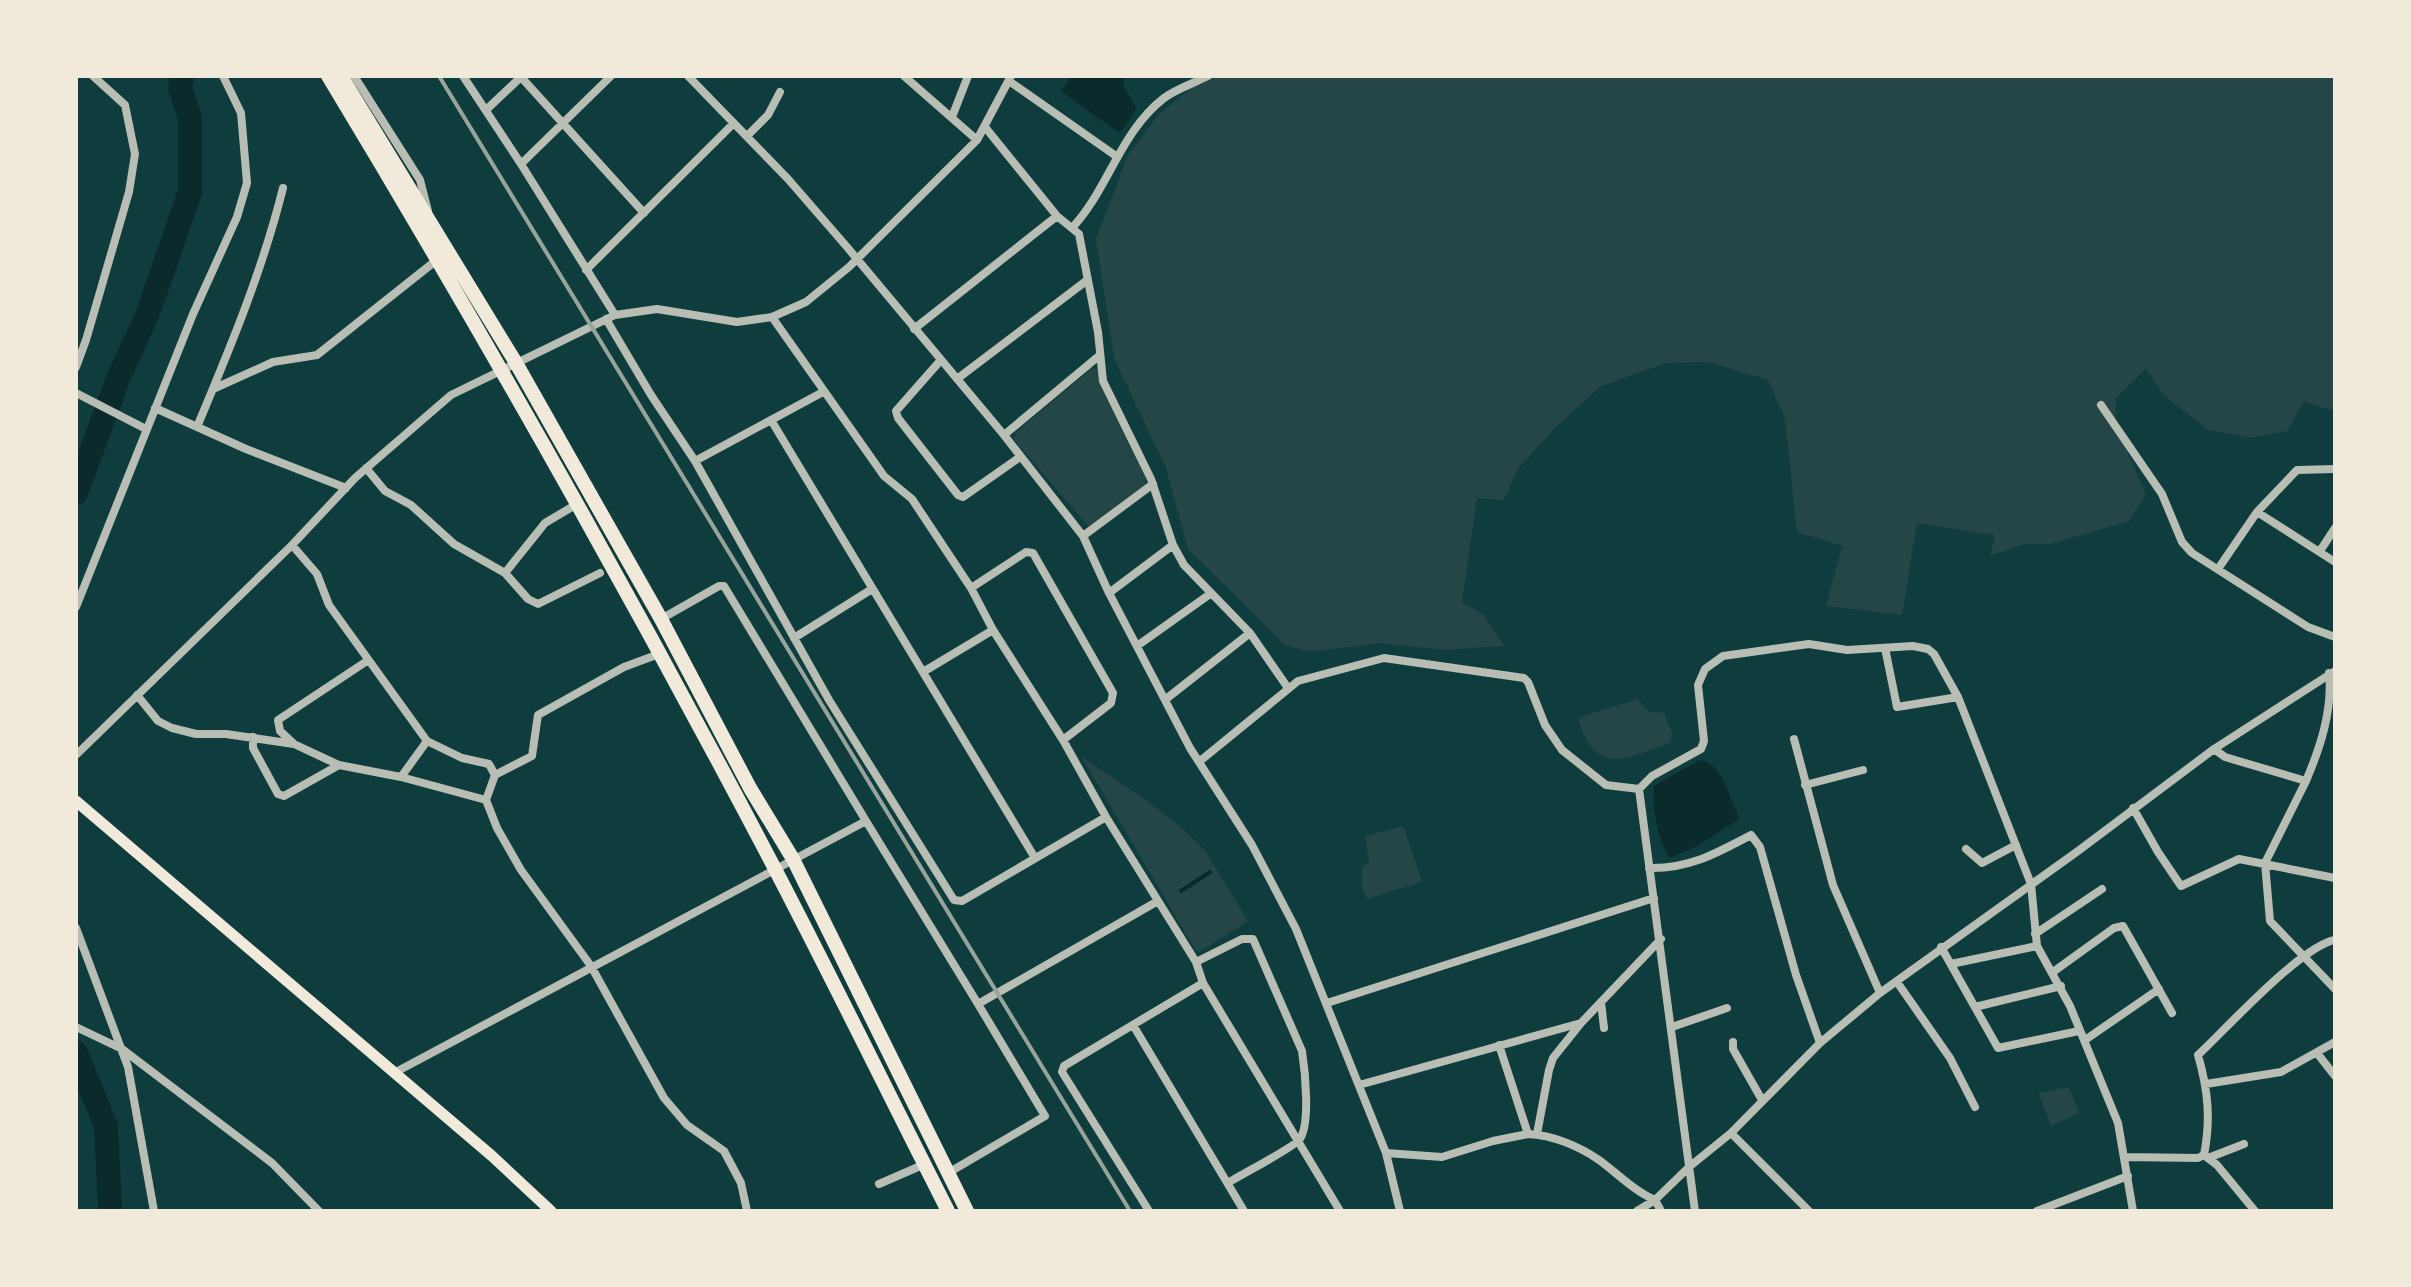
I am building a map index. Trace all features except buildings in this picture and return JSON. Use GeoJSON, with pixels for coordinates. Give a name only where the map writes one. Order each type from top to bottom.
{"type":"FeatureCollection","features":[{"type":"Feature","properties":{"kind":"highway"},"geometry":{"type":"LineString","coordinates":[[328,76],[438,259],[659,654],[775,868],[948,1211]]}},
{"type":"Feature","properties":{"kind":"highway"},"geometry":{"type":"LineString","coordinates":[[341,76],[516,363],[661,619],[750,788],[793,859],[967,1211]]}},
{"type":"Feature","properties":{"kind":"main road"},"geometry":{"type":"LineString","coordinates":[[76,801],[492,1156],[551,1211]]}},
{"type":"Feature","properties":{"kind":"street"},"geometry":{"type":"LineString","coordinates":[[76,367],[129,192],[135,154],[125,105],[93,76]]}},
{"type":"Feature","properties":{"kind":"street"},"geometry":{"type":"LineString","coordinates":[[76,607],[144,427],[237,217],[247,183],[241,113],[223,76]]}},
{"type":"Feature","properties":{"kind":"street"},"geometry":{"type":"LineString","coordinates":[[354,76],[420,180],[433,226]]}},
{"type":"Feature","properties":{"kind":"street"},"geometry":{"type":"LineString","coordinates":[[463,76],[586,270],[651,395],[695,461],[829,700],[954,900],[962,901],[1106,817]]}},
{"type":"Feature","properties":{"kind":"street"},"geometry":{"type":"LineString","coordinates":[[521,164],[611,76]]}},
{"type":"Feature","properties":{"kind":"street"},"geometry":{"type":"LineString","coordinates":[[688,76],[788,179],[857,259],[1004,435],[1083,536],[1109,593],[1190,748],[1281,897],[1386,1153],[1400,1211]]}},
{"type":"Feature","properties":{"kind":"street"},"geometry":{"type":"LineString","coordinates":[[904,76],[977,140]]}},
{"type":"Feature","properties":{"kind":"street"},"geometry":{"type":"LineString","coordinates":[[952,117],[968,76]]}},
{"type":"Feature","properties":{"kind":"street"},"geometry":{"type":"LineString","coordinates":[[1072,228],[1090,209],[1116,156],[1144,117],[1165,97],[1208,76]]}},
{"type":"Feature","properties":{"kind":"street"},"geometry":{"type":"LineString","coordinates":[[486,110],[521,77],[644,213]]}},
{"type":"Feature","properties":{"kind":"street"},"geometry":{"type":"LineString","coordinates":[[76,755],[292,545],[366,468],[451,395],[610,317],[657,309],[737,322],[772,317],[806,302],[857,259],[977,140],[1010,78],[1116,156]]}},
{"type":"Feature","properties":{"kind":"street"},"geometry":{"type":"LineString","coordinates":[[747,136],[768,115],[780,92]]}},
{"type":"Feature","properties":{"kind":"street"},"geometry":{"type":"LineString","coordinates":[[586,270],[734,123]]}},
{"type":"Feature","properties":{"kind":"street"},"geometry":{"type":"LineString","coordinates":[[985,127],[1057,216],[1079,234],[1103,381],[1153,484],[1173,545],[1184,565],[1250,633],[1288,688]]}},
{"type":"Feature","properties":{"kind":"street"},"geometry":{"type":"LineString","coordinates":[[197,427],[243,318],[271,239],[283,188]]}},
{"type":"Feature","properties":{"kind":"street"},"geometry":{"type":"LineString","coordinates":[[914,329],[1057,216]]}},
{"type":"Feature","properties":{"kind":"street"},"geometry":{"type":"LineString","coordinates":[[213,389],[273,362],[317,355],[438,259]]}},
{"type":"Feature","properties":{"kind":"street"},"geometry":{"type":"LineString","coordinates":[[957,379],[1086,281]]}},
{"type":"Feature","properties":{"kind":"street"},"geometry":{"type":"LineString","coordinates":[[772,317],[884,476],[912,499],[971,588],[993,630],[1196,962],[1203,983],[1340,1211]]}},
{"type":"Feature","properties":{"kind":"street"},"geometry":{"type":"LineString","coordinates":[[1004,435],[1100,355]]}},
{"type":"Feature","properties":{"kind":"street"},"geometry":{"type":"LineString","coordinates":[[940,361],[896,411],[898,418],[958,495],[963,497],[1020,457]]}},
{"type":"Feature","properties":{"kind":"street"},"geometry":{"type":"LineString","coordinates":[[695,461],[823,392]]}},
{"type":"Feature","properties":{"kind":"street"},"geometry":{"type":"LineString","coordinates":[[76,393],[144,427]]}},
{"type":"Feature","properties":{"kind":"street"},"geometry":{"type":"LineString","coordinates":[[2101,405],[2162,494],[2182,542],[2192,553],[2308,627],[2335,637]]}},
{"type":"Feature","properties":{"kind":"street"},"geometry":{"type":"LineString","coordinates":[[155,408],[346,488]]}},
{"type":"Feature","properties":{"kind":"street"},"geometry":{"type":"LineString","coordinates":[[771,420],[1035,858]]}},
{"type":"Feature","properties":{"kind":"street"},"geometry":{"type":"LineString","coordinates":[[366,468],[385,491],[411,505],[454,544],[505,573],[528,599],[538,604],[600,573]]}},
{"type":"Feature","properties":{"kind":"street"},"geometry":{"type":"LineString","coordinates":[[2218,569],[2257,512],[2297,470],[2335,469]]}},
{"type":"Feature","properties":{"kind":"street"},"geometry":{"type":"LineString","coordinates":[[1083,536],[1153,484]]}},
{"type":"Feature","properties":{"kind":"street"},"geometry":{"type":"LineString","coordinates":[[505,573],[545,523],[577,504]]}},
{"type":"Feature","properties":{"kind":"street"},"geometry":{"type":"LineString","coordinates":[[2257,512],[2335,562]]}},
{"type":"Feature","properties":{"kind":"street"},"geometry":{"type":"LineString","coordinates":[[2320,551],[2335,528]]}},
{"type":"Feature","properties":{"kind":"street"},"geometry":{"type":"LineString","coordinates":[[292,545],[317,574],[329,605],[427,741],[462,758],[489,764],[495,775]]}},
{"type":"Feature","properties":{"kind":"street"},"geometry":{"type":"LineString","coordinates":[[1109,593],[1173,545]]}},
{"type":"Feature","properties":{"kind":"street"},"geometry":{"type":"LineString","coordinates":[[971,588],[1026,552],[1033,553],[1113,693],[1111,703],[1063,740]]}},
{"type":"Feature","properties":{"kind":"street"},"geometry":{"type":"LineString","coordinates":[[661,619],[724,586],[1045,1116],[948,1173]]}},
{"type":"Feature","properties":{"kind":"street"},"geometry":{"type":"LineString","coordinates":[[794,638],[872,589]]}},
{"type":"Feature","properties":{"kind":"street"},"geometry":{"type":"LineString","coordinates":[[1137,646],[1210,594]]}},
{"type":"Feature","properties":{"kind":"street"},"geometry":{"type":"LineString","coordinates":[[923,672],[993,630]]}},
{"type":"Feature","properties":{"kind":"street"},"geometry":{"type":"LineString","coordinates":[[1166,699],[1250,633]]}},
{"type":"Feature","properties":{"kind":"street"},"geometry":{"type":"LineString","coordinates":[[1639,789],[1652,776],[1701,749],[1704,741],[1698,685],[1705,669],[1717,659],[1732,653],[1809,644],[1847,650],[1913,646],[1928,649],[1939,660],[1958,697],[2031,884],[2037,946],[2061,986],[2118,1123],[2133,1211]]}},
{"type":"Feature","properties":{"kind":"street"},"geometry":{"type":"LineString","coordinates":[[1885,648],[1897,707],[1958,697]]}},
{"type":"Feature","properties":{"kind":"street"},"geometry":{"type":"LineString","coordinates":[[659,654],[624,667],[538,715],[532,756],[495,775],[486,800],[497,828],[521,870],[591,966],[664,1098],[687,1125],[724,1151],[741,1183],[747,1211]]}},
{"type":"Feature","properties":{"kind":"street"},"geometry":{"type":"LineString","coordinates":[[1200,761],[1298,681],[1384,658],[1524,678],[1551,738],[1562,750],[1606,785],[1639,789]]}},
{"type":"Feature","properties":{"kind":"street"},"geometry":{"type":"LineString","coordinates":[[294,744],[280,731],[278,720],[367,661]]}},
{"type":"Feature","properties":{"kind":"street"},"geometry":{"type":"LineString","coordinates":[[1637,1211],[1655,1200],[1731,1133],[1820,1043],[1880,993],[2214,749],[2332,672]]}},
{"type":"Feature","properties":{"kind":"street"},"geometry":{"type":"LineString","coordinates":[[2332,672],[2328,713],[2306,781],[2265,863],[2270,921],[2335,989]]}},
{"type":"Feature","properties":{"kind":"street"},"geometry":{"type":"LineString","coordinates":[[137,695],[158,721],[172,728],[196,734],[253,737],[294,744],[339,765],[401,777],[486,800]]}},
{"type":"Feature","properties":{"kind":"street"},"geometry":{"type":"LineString","coordinates":[[253,737],[253,748],[278,794],[284,796],[339,765]]}},
{"type":"Feature","properties":{"kind":"street"},"geometry":{"type":"LineString","coordinates":[[1794,739],[1833,885],[1880,993]]}},
{"type":"Feature","properties":{"kind":"street"},"geometry":{"type":"LineString","coordinates":[[401,777],[427,741]]}},
{"type":"Feature","properties":{"kind":"street"},"geometry":{"type":"LineString","coordinates":[[2214,749],[2225,757],[2306,781]]}},
{"type":"Feature","properties":{"kind":"street"},"geometry":{"type":"LineString","coordinates":[[1805,785],[1863,770]]}},
{"type":"Feature","properties":{"kind":"street"},"geometry":{"type":"LineString","coordinates":[[1639,789],[1695,1211]]}},
{"type":"Feature","properties":{"kind":"street"},"geometry":{"type":"LineString","coordinates":[[2133,808],[2181,886],[2239,859],[2335,878]]}},
{"type":"Feature","properties":{"kind":"street"},"geometry":{"type":"LineString","coordinates":[[394,1073],[866,821]]}},
{"type":"Feature","properties":{"kind":"street"},"geometry":{"type":"LineString","coordinates":[[1649,868],[1676,868],[1686,862],[1708,857],[1751,835],[1760,847],[1796,975],[1820,1043]]}},
{"type":"Feature","properties":{"kind":"street"},"geometry":{"type":"LineString","coordinates":[[1966,849],[1982,863],[2016,845]]}},
{"type":"Feature","properties":{"kind":"street"},"geometry":{"type":"LineString","coordinates":[[2035,934],[2102,889]]}},
{"type":"Feature","properties":{"kind":"street"},"geometry":{"type":"LineString","coordinates":[[1327,1003],[1654,898]]}},
{"type":"Feature","properties":{"kind":"street"},"geometry":{"type":"LineString","coordinates":[[978,1004],[1158,901]]}},
{"type":"Feature","properties":{"kind":"street"},"geometry":{"type":"LineString","coordinates":[[2053,972],[2114,928],[2123,926],[2172,1013]]}},
{"type":"Feature","properties":{"kind":"street"},"geometry":{"type":"LineString","coordinates":[[76,928],[128,1067],[154,1211]]}},
{"type":"Feature","properties":{"kind":"street"},"geometry":{"type":"LineString","coordinates":[[1196,962],[1242,939],[1253,939],[1302,1051],[1305,1127],[1299,1141],[1228,1183]]}},
{"type":"Feature","properties":{"kind":"street"},"geometry":{"type":"LineString","coordinates":[[1533,1134],[1553,1058],[1581,1023],[1661,939]]}},
{"type":"Feature","properties":{"kind":"street"},"geometry":{"type":"LineString","coordinates":[[2255,1211],[2206,1156],[2209,1118],[2206,1084],[2198,1055],[2303,957],[2324,942],[2335,939]]}},
{"type":"Feature","properties":{"kind":"street"},"geometry":{"type":"LineString","coordinates":[[1951,964],[2037,946]]}},
{"type":"Feature","properties":{"kind":"street"},"geometry":{"type":"LineString","coordinates":[[1941,947],[1998,1048],[2079,1031]]}},
{"type":"Feature","properties":{"kind":"street"},"geometry":{"type":"LineString","coordinates":[[1897,982],[1950,1058],[1975,1107]]}},
{"type":"Feature","properties":{"kind":"street"},"geometry":{"type":"LineString","coordinates":[[1149,1211],[1062,1072],[1064,1066],[1203,983]]}},
{"type":"Feature","properties":{"kind":"street"},"geometry":{"type":"LineString","coordinates":[[1975,1007],[2061,986]]}},
{"type":"Feature","properties":{"kind":"street"},"geometry":{"type":"LineString","coordinates":[[2085,1040],[2159,989]]}},
{"type":"Feature","properties":{"kind":"street"},"geometry":{"type":"LineString","coordinates":[[1601,1002],[1604,1028]]}},
{"type":"Feature","properties":{"kind":"street"},"geometry":{"type":"LineString","coordinates":[[1672,1027],[1727,1008]]}},
{"type":"Feature","properties":{"kind":"street"},"geometry":{"type":"LineString","coordinates":[[1359,1085],[1581,1023]]}},
{"type":"Feature","properties":{"kind":"street"},"geometry":{"type":"LineString","coordinates":[[1133,1025],[1244,1211]]}},
{"type":"Feature","properties":{"kind":"street"},"geometry":{"type":"LineString","coordinates":[[76,1027],[122,1049],[272,1163],[319,1211]]}},
{"type":"Feature","properties":{"kind":"street"},"geometry":{"type":"LineString","coordinates":[[1733,1042],[1733,1049],[1762,1100]]}},
{"type":"Feature","properties":{"kind":"street"},"geometry":{"type":"LineString","coordinates":[[2206,1084],[2281,1072],[2335,1042]]}},
{"type":"Feature","properties":{"kind":"street"},"geometry":{"type":"LineString","coordinates":[[1499,1045],[1533,1134]]}},
{"type":"Feature","properties":{"kind":"street"},"geometry":{"type":"LineString","coordinates":[[2317,1053],[2335,1076]]}},
{"type":"Feature","properties":{"kind":"street"},"geometry":{"type":"LineString","coordinates":[[1731,1133],[1809,1211]]}},
{"type":"Feature","properties":{"kind":"street"},"geometry":{"type":"LineString","coordinates":[[1386,1153],[1442,1157],[1493,1141],[1533,1134],[1584,1151],[1644,1196],[1655,1200],[1661,1211]]}},
{"type":"Feature","properties":{"kind":"street"},"geometry":{"type":"LineString","coordinates":[[2125,1157],[2198,1158],[2244,1144]]}},
{"type":"Feature","properties":{"kind":"street"},"geometry":{"type":"LineString","coordinates":[[879,1184],[925,1164]]}},
{"type":"Feature","properties":{"kind":"street"},"geometry":{"type":"LineString","coordinates":[[2037,1211],[2128,1176]]}},
{"type":"Feature","properties":{"kind":"shaded area"},"geometry":{"type":"Polygon","coordinates":[[[1072,76],[1124,76],[1125,89],[1136,108],[1123,130],[1118,132],[1061,91],[1072,76]]]}},
{"type":"Feature","properties":{"kind":"shaded area"},"geometry":{"type":"Polygon","coordinates":[[[1206,76],[2335,76],[2335,411],[2304,402],[2287,431],[2251,438],[2208,430],[2164,395],[2146,369],[2116,398],[2115,424],[2146,494],[2129,521],[2050,544],[2026,544],[1990,556],[1995,535],[1917,523],[1902,615],[1826,606],[1842,546],[1797,532],[1785,419],[1768,380],[1708,362],[1666,363],[1601,386],[1553,430],[1517,470],[1504,500],[1477,498],[1462,602],[1484,615],[1504,646],[1444,650],[1380,643],[1310,652],[1285,645],[1188,549],[1166,468],[1114,358],[1096,239],[1128,155],[1159,114],[1206,76]]]}},
{"type":"Feature","properties":{"kind":"shaded area"},"geometry":{"type":"Polygon","coordinates":[[[1092,368],[1097,369],[1103,391],[1146,479],[1145,485],[1089,527],[1014,440],[1015,433],[1092,368]]]}},
{"type":"Feature","properties":{"kind":"shaded area"},"geometry":{"type":"Polygon","coordinates":[[[1637,699],[1648,711],[1664,713],[1672,733],[1670,743],[1614,759],[1593,749],[1578,718],[1637,699]]]}},
{"type":"Feature","properties":{"kind":"shaded area"},"geometry":{"type":"Polygon","coordinates":[[[1081,756],[1162,812],[1192,838],[1206,852],[1248,921],[1196,951],[1081,756]]]}},
{"type":"Feature","properties":{"kind":"shaded area"},"geometry":{"type":"Polygon","coordinates":[[[1700,760],[1715,768],[1720,775],[1739,819],[1699,845],[1670,858],[1656,823],[1654,786],[1700,760]]]}},
{"type":"Feature","properties":{"kind":"shaded area"},"geometry":{"type":"Polygon","coordinates":[[[1403,826],[1422,882],[1367,899],[1362,886],[1362,868],[1369,862],[1365,836],[1403,826]]]}},
{"type":"Feature","properties":{"kind":"shaded area"},"geometry":{"type":"Polygon","coordinates":[[[2069,1087],[2079,1113],[2051,1126],[2039,1093],[2069,1087]]]}},
{"type":"Feature","properties":{"kind":"waterway"},"geometry":{"type":"LineString","coordinates":[[76,493],[119,376],[148,313],[190,192],[190,118],[180,89],[182,76]]}},
{"type":"Feature","properties":{"kind":"waterway"},"geometry":{"type":"LineString","coordinates":[[1181,891],[1210,872]]}},
{"type":"Feature","properties":{"kind":"waterway"},"geometry":{"type":"LineString","coordinates":[[76,1053],[106,1126],[110,1211]]}},
{"type":"Feature","properties":{"kind":"railway"},"geometry":{"type":"LineString","coordinates":[[439,76],[1130,1211]]}}]}
